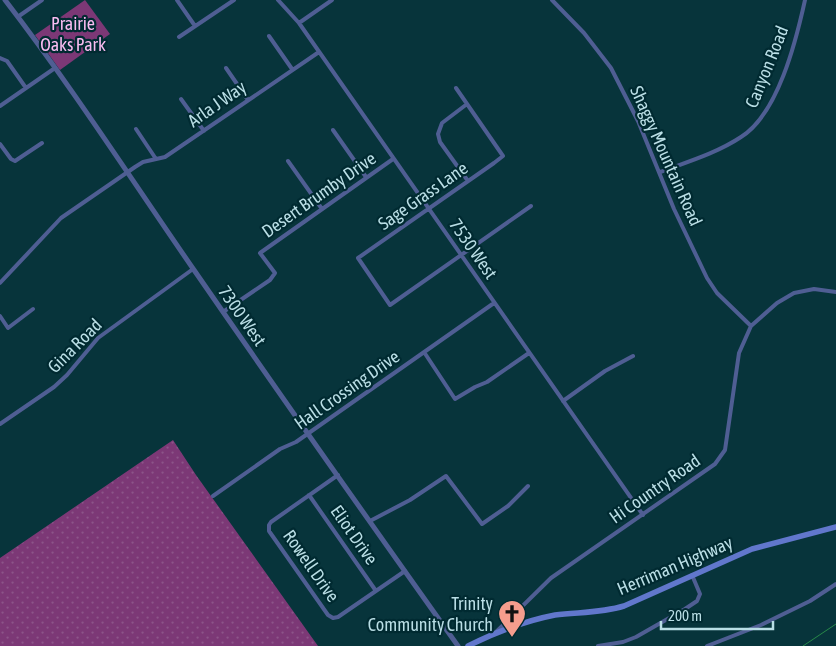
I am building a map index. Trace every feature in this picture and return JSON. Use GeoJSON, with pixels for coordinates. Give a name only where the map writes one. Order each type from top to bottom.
{"type":"FeatureCollection","features":[{"type":"Feature","properties":{"kind":"main road","name":"Herriman Highway"},"geometry":{"type":"LineString","coordinates":[[468,646],[494,633],[544,618],[608,610],[624,606],[759,546],[836,527]]}},
{"type":"Feature","properties":{"kind":"street","name":"7300 West"},"geometry":{"type":"LineString","coordinates":[[5,0],[19,16],[193,269],[458,646]]}},
{"type":"Feature","properties":{"kind":"street"},"geometry":{"type":"LineString","coordinates":[[19,16],[42,0]]}},
{"type":"Feature","properties":{"kind":"street"},"geometry":{"type":"LineString","coordinates":[[177,0],[195,26]]}},
{"type":"Feature","properties":{"kind":"street"},"geometry":{"type":"LineString","coordinates":[[179,37],[234,0]]}},
{"type":"Feature","properties":{"kind":"street","name":"7530 West"},"geometry":{"type":"LineString","coordinates":[[278,0],[299,24],[319,52],[643,515]]}},
{"type":"Feature","properties":{"kind":"street"},"geometry":{"type":"LineString","coordinates":[[299,24],[332,0]]}},
{"type":"Feature","properties":{"kind":"street","name":"Shaggy Mountain Road"},"geometry":{"type":"LineString","coordinates":[[552,0],[588,37],[611,68],[634,113],[693,252],[707,278],[717,293],[751,326]]}},
{"type":"Feature","properties":{"kind":"street","name":"Canyon Road"},"geometry":{"type":"LineString","coordinates":[[660,172],[734,142],[756,125],[770,104],[785,69],[793,47],[805,0]]}},
{"type":"Feature","properties":{"kind":"street"},"geometry":{"type":"LineString","coordinates":[[269,36],[292,69]]}},
{"type":"Feature","properties":{"kind":"street","name":"Arla J Way"},"geometry":{"type":"LineString","coordinates":[[0,283],[61,218],[143,162],[165,157],[319,52]]}},
{"type":"Feature","properties":{"kind":"street"},"geometry":{"type":"LineString","coordinates":[[0,58],[7,61],[26,88]]}},
{"type":"Feature","properties":{"kind":"street"},"geometry":{"type":"LineString","coordinates":[[0,106],[55,68]]}},
{"type":"Feature","properties":{"kind":"street"},"geometry":{"type":"LineString","coordinates":[[226,68],[248,100]]}},
{"type":"Feature","properties":{"kind":"street"},"geometry":{"type":"LineString","coordinates":[[456,88],[467,104],[442,124],[438,134],[440,142],[468,181]]}},
{"type":"Feature","properties":{"kind":"street"},"geometry":{"type":"LineString","coordinates":[[181,99],[204,131]]}},
{"type":"Feature","properties":{"kind":"street","name":"Sage Grass Lane"},"geometry":{"type":"LineString","coordinates":[[461,255],[390,305],[358,258],[503,156],[467,104]]}},
{"type":"Feature","properties":{"kind":"street"},"geometry":{"type":"LineString","coordinates":[[136,129],[156,159]]}},
{"type":"Feature","properties":{"kind":"street"},"geometry":{"type":"LineString","coordinates":[[333,130],[366,177]]}},
{"type":"Feature","properties":{"kind":"street"},"geometry":{"type":"LineString","coordinates":[[0,144],[11,159],[15,161],[42,143]]}},
{"type":"Feature","properties":{"kind":"street","name":"Desert Brumby Drive"},"geometry":{"type":"LineString","coordinates":[[223,312],[270,280],[275,274],[260,253],[393,159]]}},
{"type":"Feature","properties":{"kind":"street"},"geometry":{"type":"LineString","coordinates":[[288,161],[322,209]]}},
{"type":"Feature","properties":{"kind":"street"},"geometry":{"type":"LineString","coordinates":[[461,255],[530,206]]}},
{"type":"Feature","properties":{"kind":"street","name":"Gina Road"},"geometry":{"type":"LineString","coordinates":[[0,424],[54,387],[67,375],[98,338],[193,269]]}},
{"type":"Feature","properties":{"kind":"street","name":"Hi Country Road"},"geometry":{"type":"LineString","coordinates":[[494,633],[551,578],[716,464],[725,450],[739,353],[751,326],[777,303],[794,294],[814,289],[836,292]]}},
{"type":"Feature","properties":{"kind":"street","name":"Hall Crossing Drive"},"geometry":{"type":"LineString","coordinates":[[213,496],[280,449],[308,434],[494,303]]}},
{"type":"Feature","properties":{"kind":"street"},"geometry":{"type":"LineString","coordinates":[[0,316],[8,328],[34,309]]}},
{"type":"Feature","properties":{"kind":"street"},"geometry":{"type":"LineString","coordinates":[[424,352],[455,399],[487,382],[529,352]]}},
{"type":"Feature","properties":{"kind":"street"},"geometry":{"type":"LineString","coordinates":[[563,402],[605,371],[632,356]]}},
{"type":"Feature","properties":{"kind":"street"},"geometry":{"type":"LineString","coordinates":[[309,495],[338,475]]}},
{"type":"Feature","properties":{"kind":"street"},"geometry":{"type":"LineString","coordinates":[[370,521],[410,500],[446,476],[482,524],[508,506],[528,486]]}},
{"type":"Feature","properties":{"kind":"street","name":"Rowell Drive"},"geometry":{"type":"LineString","coordinates":[[309,495],[271,522],[268,527],[323,608],[328,615],[334,618],[338,617],[376,591]]}},
{"type":"Feature","properties":{"kind":"street","name":"Eliot Drive"},"geometry":{"type":"LineString","coordinates":[[309,495],[376,591]]}},
{"type":"Feature","properties":{"kind":"street"},"geometry":{"type":"LineString","coordinates":[[376,591],[405,570]]}},
{"type":"Feature","properties":{"kind":"street"},"geometry":{"type":"LineString","coordinates":[[598,646],[632,639],[697,601],[700,594],[692,575]]}},
{"type":"Feature","properties":{"kind":"street"},"geometry":{"type":"LineString","coordinates":[[707,646],[761,625],[810,601],[836,584]]}},
{"type":"Feature","properties":{"kind":"green space","name":"Prairie Oaks Park"},"geometry":{"type":"Polygon","coordinates":[[[85,0],[110,34],[60,70],[35,35],[85,0]]]}},
{"type":"Feature","properties":{"kind":"green space"},"geometry":{"type":"Polygon","coordinates":[[[173,440],[318,646],[0,646],[0,558],[173,440]]]}},
{"type":"Feature","properties":{"kind":"waterway"},"geometry":{"type":"LineString","coordinates":[[803,646],[836,624]]}},
{"type":"Feature","properties":{"kind":"place","name":"Trinity Community Church"},"geometry":{"type":"Point","coordinates":[512,638]}}]}
